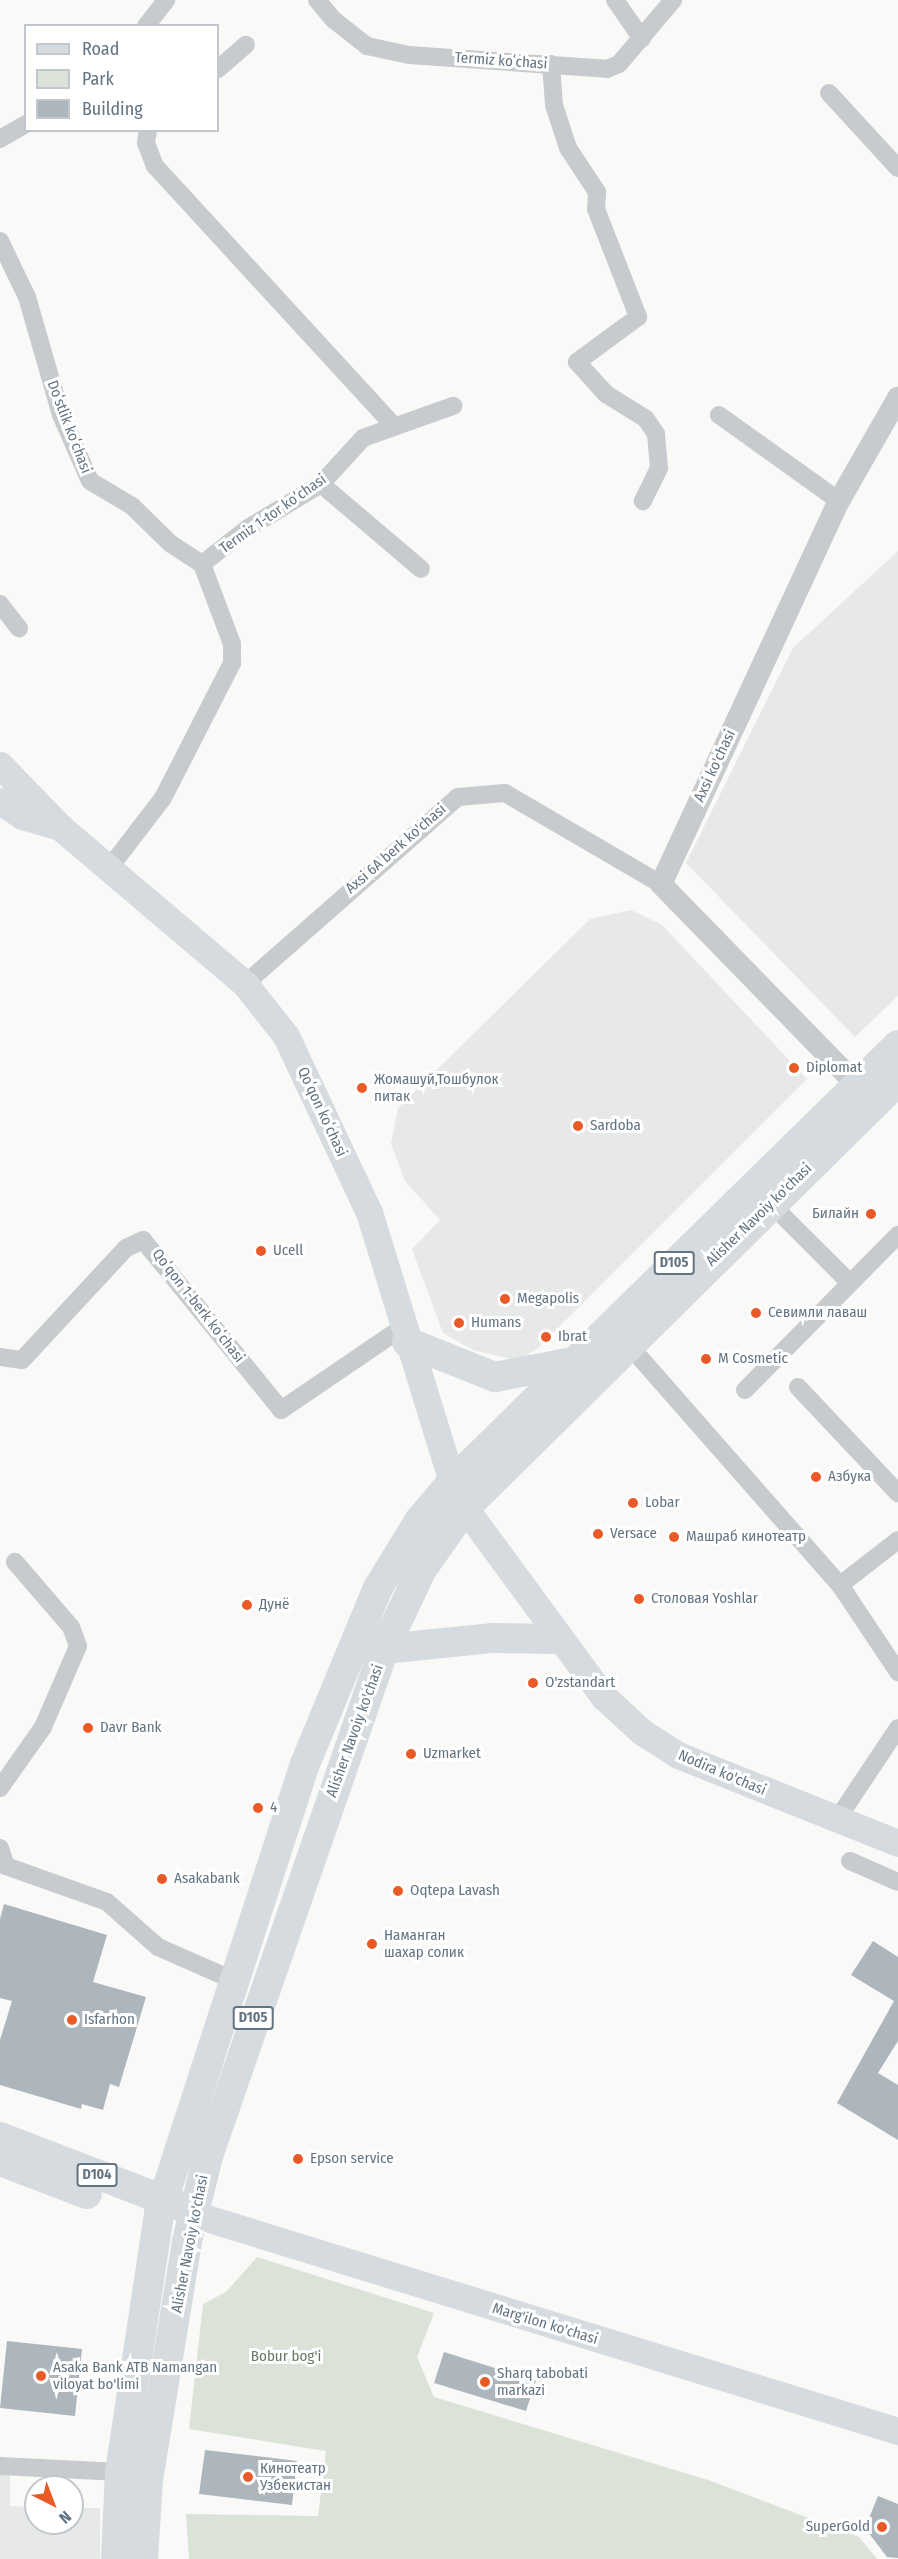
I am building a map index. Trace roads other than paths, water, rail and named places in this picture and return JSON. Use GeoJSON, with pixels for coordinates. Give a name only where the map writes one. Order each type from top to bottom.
{"type":"FeatureCollection","features":[{"type":"Feature","properties":{"kind":"main road","name":"Qoʻqon koʻchasi"},"geometry":{"type":"LineString","coordinates":[[0,765],[60,827],[110,867],[245,984],[286,1036],[369,1212],[452,1482]]}},
{"type":"Feature","properties":{"kind":"main road","name":"Qoʻqon koʻchasi"},"geometry":{"type":"LineString","coordinates":[[0,801],[22,816],[60,827]]}},
{"type":"Feature","properties":{"kind":"main road","name":"Alisher Navoiy ko'chasi"},"geometry":{"type":"LineString","coordinates":[[452,1482],[898,1045]]}},
{"type":"Feature","properties":{"kind":"main road","name":"Alisher Navoiy ko'chasi"},"geometry":{"type":"LineString","coordinates":[[143,2559],[148,2480],[193,2214],[256,2008],[384,1649],[422,1569],[465,1508],[628,1344],[898,1081]]}},
{"type":"Feature","properties":{"kind":"main road"},"geometry":{"type":"LineString","coordinates":[[405,1334],[495,1377],[573,1362]]}},
{"type":"Feature","properties":{"kind":"main road","name":"Nodira ko'chasi"},"geometry":{"type":"LineString","coordinates":[[452,1482],[465,1508],[558,1639],[621,1715],[678,1755],[898,1843]]}},
{"type":"Feature","properties":{"kind":"main road","name":"D105"},"geometry":{"type":"LineString","coordinates":[[116,2559],[120,2472],[162,2205],[233,1980],[339,1674],[378,1588],[419,1521],[452,1482]]}},
{"type":"Feature","properties":{"kind":"main road"},"geometry":{"type":"LineString","coordinates":[[384,1649],[493,1638],[558,1639]]}},
{"type":"Feature","properties":{"kind":"main road","name":"D104"},"geometry":{"type":"LineString","coordinates":[[0,2137],[162,2205],[193,2214]]}},
{"type":"Feature","properties":{"kind":"main road","name":"D104"},"geometry":{"type":"LineString","coordinates":[[0,2161],[98,2198],[162,2205]]}},
{"type":"Feature","properties":{"kind":"main road","name":"Marg'ilon ko'chasi"},"geometry":{"type":"LineString","coordinates":[[193,2214],[898,2431]]}},
{"type":"Feature","properties":{"kind":"street"},"geometry":{"type":"LineString","coordinates":[[148,24],[166,0]]}},
{"type":"Feature","properties":{"kind":"street","name":"Termiz koʻchasi"},"geometry":{"type":"LineString","coordinates":[[317,0],[334,21],[368,46],[409,56],[607,69],[620,64],[673,0]]}},
{"type":"Feature","properties":{"kind":"street"},"geometry":{"type":"LineString","coordinates":[[615,0],[642,39]]}},
{"type":"Feature","properties":{"kind":"street"},"geometry":{"type":"LineString","coordinates":[[219,68],[246,45]]}},
{"type":"Feature","properties":{"kind":"street"},"geometry":{"type":"LineString","coordinates":[[551,64],[554,105],[568,148],[597,192],[596,209],[638,317],[577,362],[606,394],[646,419],[656,434],[659,468],[643,501]]}},
{"type":"Feature","properties":{"kind":"street"},"geometry":{"type":"LineString","coordinates":[[829,93],[898,168]]}},
{"type":"Feature","properties":{"kind":"street"},"geometry":{"type":"LineString","coordinates":[[0,139],[24,125]]}},
{"type":"Feature","properties":{"kind":"street"},"geometry":{"type":"LineString","coordinates":[[148,132],[148,150],[155,166],[392,424]]}},
{"type":"Feature","properties":{"kind":"street","name":"Doʻstlik koʻchasi"},"geometry":{"type":"LineString","coordinates":[[0,241],[27,297],[62,415],[90,480],[132,506],[171,544],[202,564]]}},
{"type":"Feature","properties":{"kind":"street","name":"Axsi ko'chasi"},"geometry":{"type":"LineString","coordinates":[[661,884],[839,501],[898,398]]}},
{"type":"Feature","properties":{"kind":"street","name":"Termiz 1-tor koʼchasi"},"geometry":{"type":"LineString","coordinates":[[202,564],[248,528],[321,484],[363,438],[392,424],[453,406]]}},
{"type":"Feature","properties":{"kind":"street"},"geometry":{"type":"LineString","coordinates":[[719,415],[839,501]]}},
{"type":"Feature","properties":{"kind":"street"},"geometry":{"type":"LineString","coordinates":[[321,484],[421,569]]}},
{"type":"Feature","properties":{"kind":"street"},"geometry":{"type":"LineString","coordinates":[[110,867],[163,798],[232,663],[232,644],[202,564]]}},
{"type":"Feature","properties":{"kind":"street"},"geometry":{"type":"LineString","coordinates":[[0,604],[19,628]]}},
{"type":"Feature","properties":{"kind":"street","name":"Axsi 6А berk ko'chasi"},"geometry":{"type":"LineString","coordinates":[[245,984],[458,796],[505,793],[661,884]]}},
{"type":"Feature","properties":{"kind":"street"},"geometry":{"type":"LineString","coordinates":[[661,884],[857,1085]]}},
{"type":"Feature","properties":{"kind":"street"},"geometry":{"type":"LineString","coordinates":[[771,1204],[849,1282]]}},
{"type":"Feature","properties":{"kind":"street"},"geometry":{"type":"LineString","coordinates":[[745,1390],[849,1282],[898,1236]]}},
{"type":"Feature","properties":{"kind":"street","name":"Qoʻqon 1-berk koʻchasi"},"geometry":{"type":"LineString","coordinates":[[0,1357],[22,1359],[126,1248],[143,1240],[281,1410],[405,1334]]}},
{"type":"Feature","properties":{"kind":"street"},"geometry":{"type":"LineString","coordinates":[[628,1344],[840,1585],[898,1672]]}},
{"type":"Feature","properties":{"kind":"street"},"geometry":{"type":"LineString","coordinates":[[798,1387],[898,1493]]}},
{"type":"Feature","properties":{"kind":"street"},"geometry":{"type":"LineString","coordinates":[[840,1585],[898,1540]]}},
{"type":"Feature","properties":{"kind":"street"},"geometry":{"type":"LineString","coordinates":[[0,1788],[43,1728],[78,1646],[71,1627],[15,1562]]}},
{"type":"Feature","properties":{"kind":"street"},"geometry":{"type":"LineString","coordinates":[[838,1818],[898,1728]]}},
{"type":"Feature","properties":{"kind":"street"},"geometry":{"type":"LineString","coordinates":[[0,1848],[6,1866],[107,1902],[158,1947],[233,1980]]}},
{"type":"Feature","properties":{"kind":"street"},"geometry":{"type":"LineString","coordinates":[[850,1861],[898,1882]]}},
{"type":"Feature","properties":{"kind":"street"},"geometry":{"type":"LineString","coordinates":[[0,2466],[120,2472]]}},
{"type":"Feature","properties":{"kind":"place","name":"Diplomat"},"geometry":{"type":"Point","coordinates":[794,1068]}},
{"type":"Feature","properties":{"kind":"place","name":"Жомашуй,Тошбулок питак"},"geometry":{"type":"Point","coordinates":[362,1088]}},
{"type":"Feature","properties":{"kind":"place","name":"Sardoba"},"geometry":{"type":"Point","coordinates":[578,1126]}},
{"type":"Feature","properties":{"kind":"place","name":"Билайн"},"geometry":{"type":"Point","coordinates":[871,1214]}},
{"type":"Feature","properties":{"kind":"place","name":"Ucell"},"geometry":{"type":"Point","coordinates":[261,1251]}},
{"type":"Feature","properties":{"kind":"place","name":"Megapolis"},"geometry":{"type":"Point","coordinates":[505,1299]}},
{"type":"Feature","properties":{"kind":"place","name":"Севимли лаваш"},"geometry":{"type":"Point","coordinates":[756,1313]}},
{"type":"Feature","properties":{"kind":"place","name":"Humans"},"geometry":{"type":"Point","coordinates":[459,1323]}},
{"type":"Feature","properties":{"kind":"place","name":"Ibrat"},"geometry":{"type":"Point","coordinates":[546,1337]}},
{"type":"Feature","properties":{"kind":"place","name":"M Cosmetic"},"geometry":{"type":"Point","coordinates":[706,1359]}},
{"type":"Feature","properties":{"kind":"place","name":"Азбука"},"geometry":{"type":"Point","coordinates":[816,1477]}},
{"type":"Feature","properties":{"kind":"place","name":"Lobar"},"geometry":{"type":"Point","coordinates":[633,1503]}},
{"type":"Feature","properties":{"kind":"place","name":"Versace"},"geometry":{"type":"Point","coordinates":[598,1534]}},
{"type":"Feature","properties":{"kind":"place","name":"Машраб кинотеатр"},"geometry":{"type":"Point","coordinates":[674,1537]}},
{"type":"Feature","properties":{"kind":"place","name":"Столовая Yoshlar"},"geometry":{"type":"Point","coordinates":[639,1599]}},
{"type":"Feature","properties":{"kind":"place","name":"Дунё"},"geometry":{"type":"Point","coordinates":[247,1605]}},
{"type":"Feature","properties":{"kind":"place","name":"O'zstandart"},"geometry":{"type":"Point","coordinates":[533,1683]}},
{"type":"Feature","properties":{"kind":"place","name":"Davr Bank"},"geometry":{"type":"Point","coordinates":[88,1728]}},
{"type":"Feature","properties":{"kind":"place","name":"Uzmarket"},"geometry":{"type":"Point","coordinates":[411,1754]}},
{"type":"Feature","properties":{"kind":"place","name":"4"},"geometry":{"type":"Point","coordinates":[258,1808]}},
{"type":"Feature","properties":{"kind":"place","name":"Asakabank"},"geometry":{"type":"Point","coordinates":[162,1879]}},
{"type":"Feature","properties":{"kind":"place","name":"Oqtepa Lavash"},"geometry":{"type":"Point","coordinates":[398,1891]}},
{"type":"Feature","properties":{"kind":"place","name":"Наманган шахар солик"},"geometry":{"type":"Point","coordinates":[372,1944]}},
{"type":"Feature","properties":{"kind":"place","name":"Isfarhon"},"geometry":{"type":"Point","coordinates":[72,2020]}},
{"type":"Feature","properties":{"kind":"place","name":"Epson service"},"geometry":{"type":"Point","coordinates":[298,2159]}},
{"type":"Feature","properties":{"kind":"place","name":"Asaka Bank ATB Namangan viloyat bo'limi"},"geometry":{"type":"Point","coordinates":[41,2376]}},
{"type":"Feature","properties":{"kind":"place","name":"Sharq tabobati markazi"},"geometry":{"type":"Point","coordinates":[485,2382]}},
{"type":"Feature","properties":{"kind":"place","name":"Кинотеатр Узбекистан"},"geometry":{"type":"Point","coordinates":[248,2477]}},
{"type":"Feature","properties":{"kind":"place","name":"SuperGold"},"geometry":{"type":"Point","coordinates":[882,2527]}},
{"type":"Feature","properties":{"kind":"park label","name":"Bobur bog'i"},"geometry":{"type":"Point","coordinates":[286,2357]}}]}
